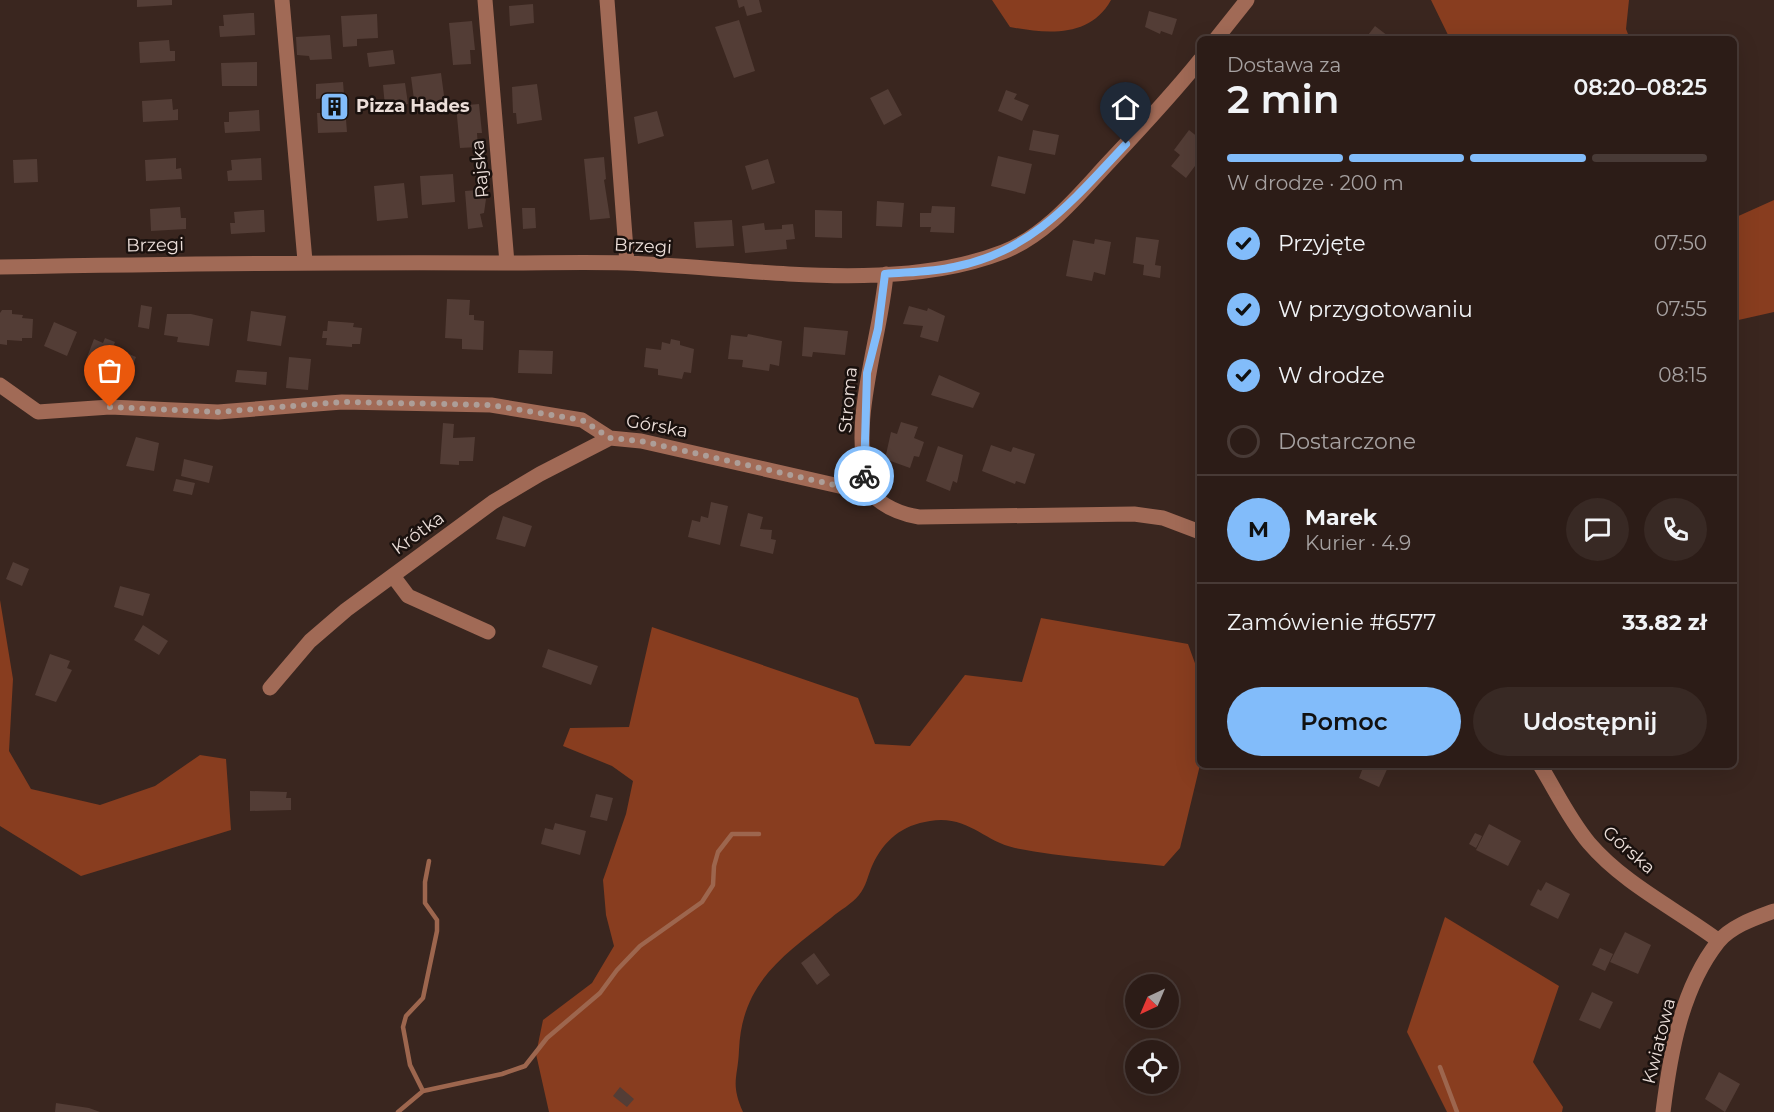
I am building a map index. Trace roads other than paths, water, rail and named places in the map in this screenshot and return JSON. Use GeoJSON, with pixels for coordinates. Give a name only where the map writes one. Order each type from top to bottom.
{"type":"FeatureCollection","features":[{"type":"Feature","properties":{"kind":"street"},"geometry":{"type":"LineString","coordinates":[[282,0],[305,261]]}},
{"type":"Feature","properties":{"kind":"street","name":"Rajska"},"geometry":{"type":"LineString","coordinates":[[485,0],[507,263]]}},
{"type":"Feature","properties":{"kind":"street"},"geometry":{"type":"LineString","coordinates":[[607,0],[627,263]]}},
{"type":"Feature","properties":{"kind":"street"},"geometry":{"type":"LineString","coordinates":[[1218,36],[1247,0]]}},
{"type":"Feature","properties":{"kind":"street","name":"Brzegi"},"geometry":{"type":"LineString","coordinates":[[0,267],[305,261],[627,263],[750,273],[885,274],[954,267],[1005,252],[1032,237],[1070,204],[1197,63]]}},
{"type":"Feature","properties":{"kind":"street","name":"Stroma"},"geometry":{"type":"LineString","coordinates":[[870,493],[864,475],[867,373],[880,318],[885,274]]}},
{"type":"Feature","properties":{"kind":"street","name":"Górska"},"geometry":{"type":"LineString","coordinates":[[0,385],[38,412],[110,407],[218,412],[342,402],[491,405],[582,420],[610,438],[641,441],[870,493],[878,501],[903,514],[919,517],[1134,514],[1163,518],[1197,531]]}},
{"type":"Feature","properties":{"kind":"street","name":"Krótka"},"geometry":{"type":"LineString","coordinates":[[270,688],[310,641],[493,502],[559,463],[610,438]]}},
{"type":"Feature","properties":{"kind":"street"},"geometry":{"type":"LineString","coordinates":[[393,576],[408,596],[488,632]]}},
{"type":"Feature","properties":{"kind":"street","name":"Górska"},"geometry":{"type":"LineString","coordinates":[[1542,768],[1569,817],[1591,845],[1618,870],[1719,941]]}},
{"type":"Feature","properties":{"kind":"street","name":"Kwiatowa"},"geometry":{"type":"LineString","coordinates":[[1663,1112],[1682,1016],[1699,975],[1719,941],[1748,920],[1774,911]]}},
{"type":"Feature","properties":{"kind":"waterway"},"geometry":{"type":"LineString","coordinates":[[398,1112],[423,1091],[502,1074],[525,1066],[547,1038],[600,993],[617,970],[640,946],[702,902],[713,885],[714,866],[718,852],[732,834],[759,834]]}},
{"type":"Feature","properties":{"kind":"waterway"},"geometry":{"type":"LineString","coordinates":[[423,1091],[410,1065],[403,1027],[406,1016],[423,998],[437,931],[437,920],[425,903],[425,882],[429,861]]}},
{"type":"Feature","properties":{"kind":"waterway"},"geometry":{"type":"LineString","coordinates":[[1440,1067],[1457,1112]]}},
{"type":"Feature","properties":{"kind":"place","name":"Pizza Hades"},"geometry":{"type":"Point","coordinates":[335,106]}}]}
